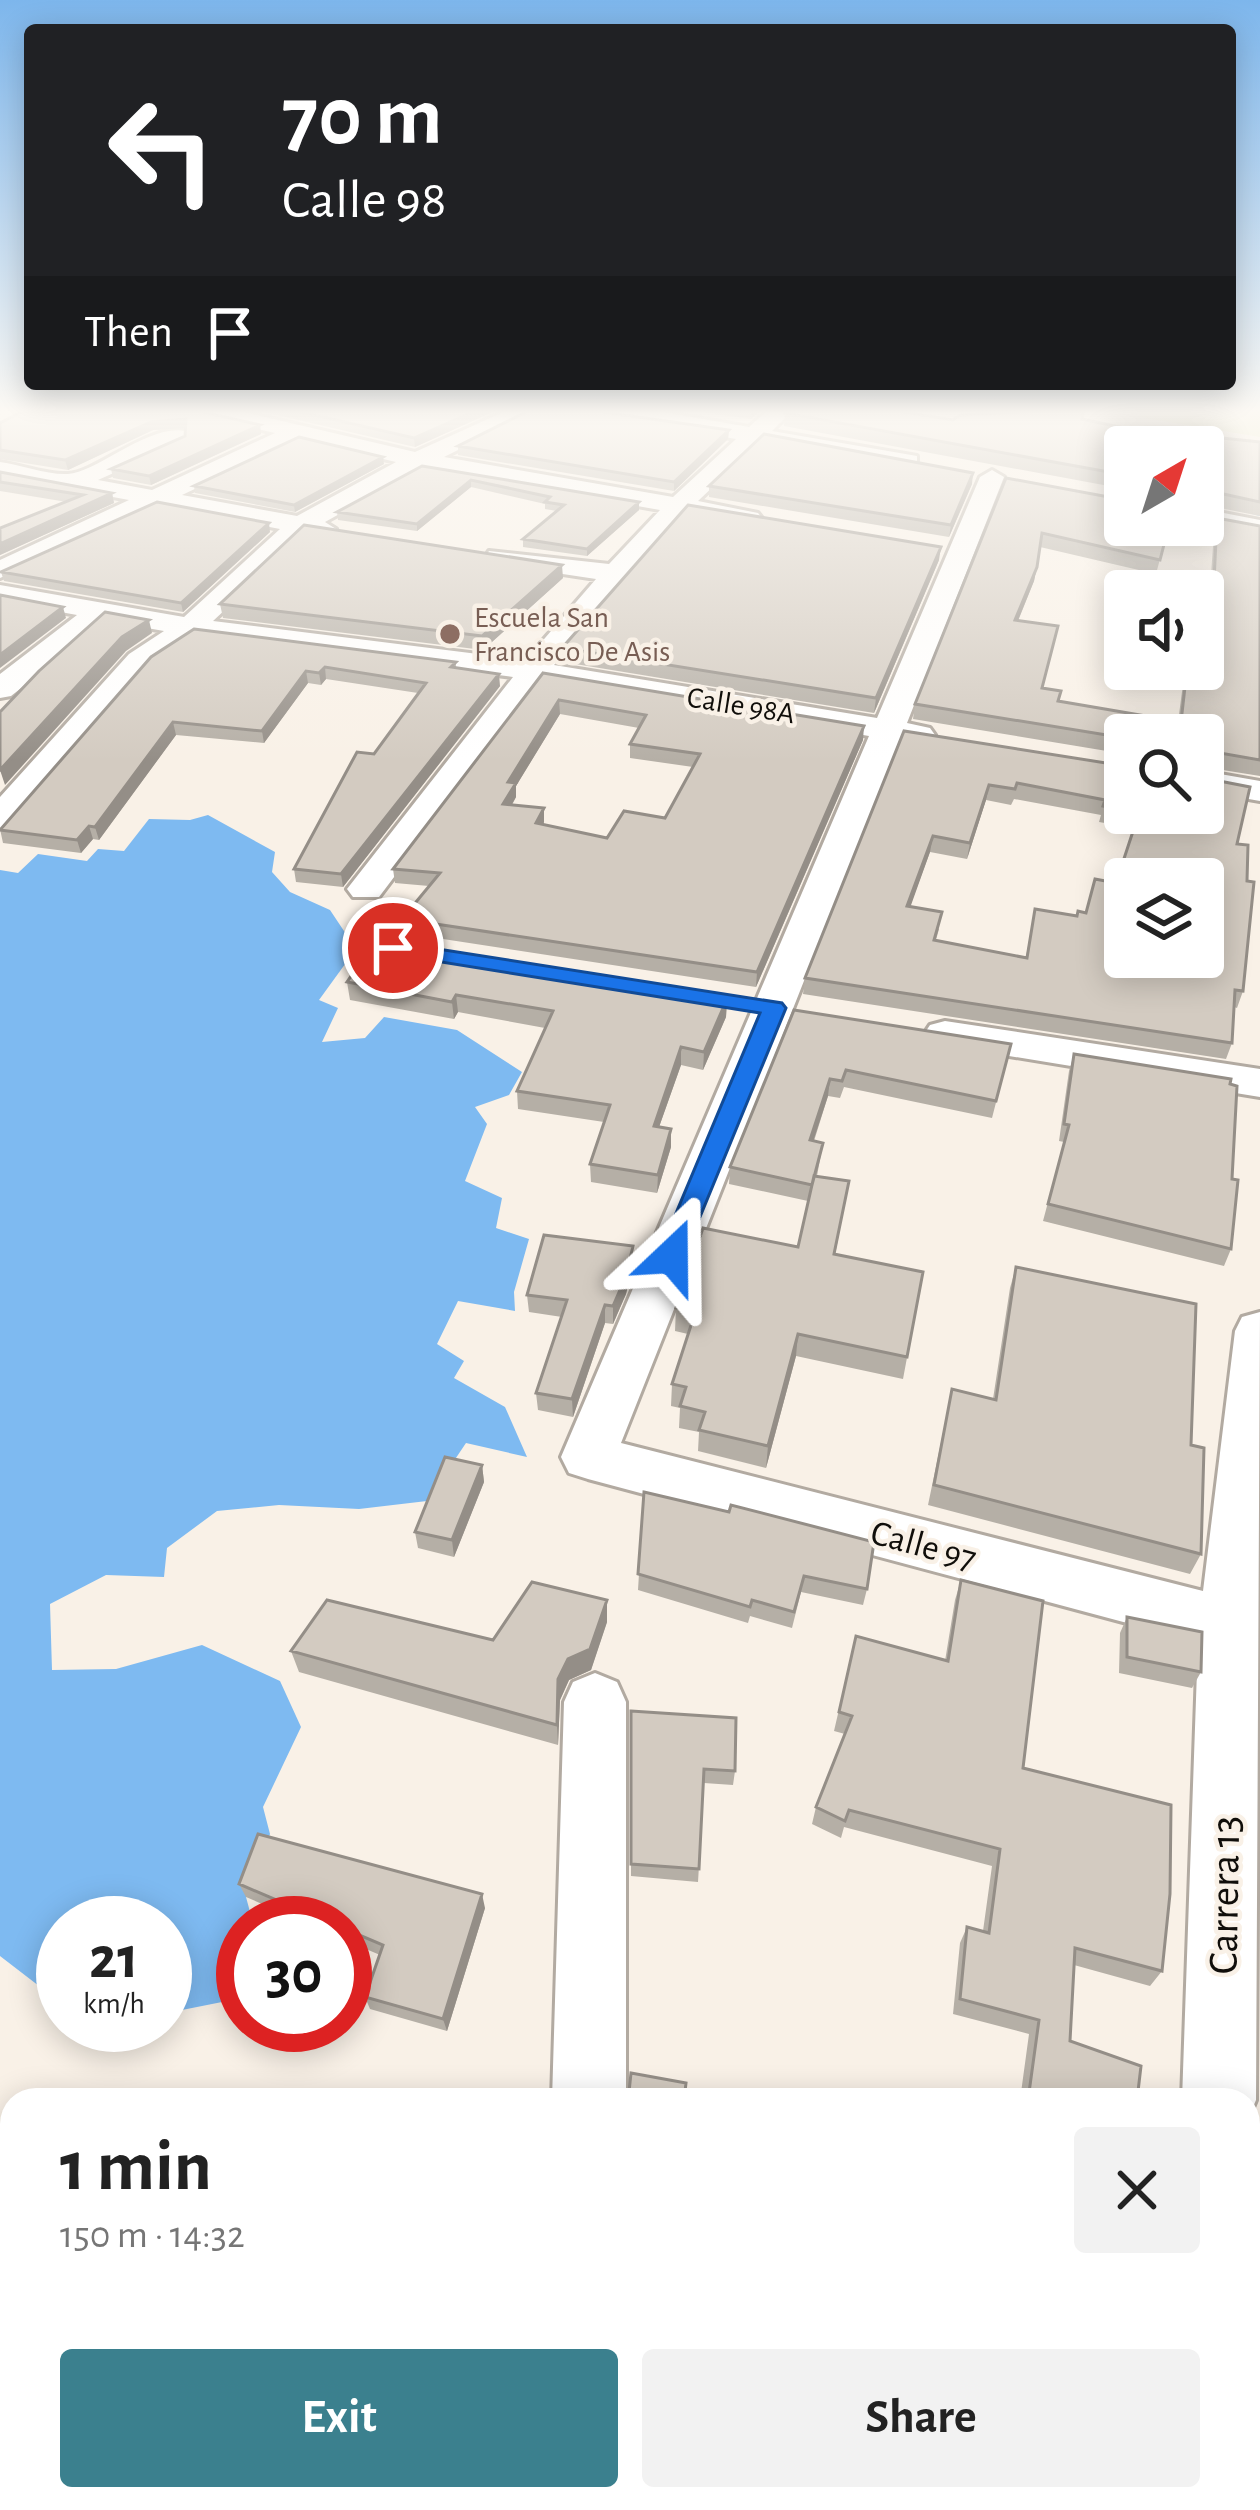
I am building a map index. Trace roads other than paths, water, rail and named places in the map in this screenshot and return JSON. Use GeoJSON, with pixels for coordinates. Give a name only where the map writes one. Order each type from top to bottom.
{"type":"FeatureCollection","features":[{"type":"Feature","properties":{"kind":"street"},"geometry":{"type":"LineString","coordinates":[[0,570],[93,526]]}},
{"type":"Feature","properties":{"kind":"street"},"geometry":{"type":"LineString","coordinates":[[0,818],[140,659],[190,627],[299,526]]}},
{"type":"Feature","properties":{"kind":"street"},"geometry":{"type":"LineString","coordinates":[[306,526],[342,533]]}},
{"type":"Feature","properties":{"kind":"street"},"geometry":{"type":"LineString","coordinates":[[366,889],[531,670],[659,526]]}},
{"type":"Feature","properties":{"kind":"street"},"geometry":{"type":"LineString","coordinates":[[774,1008],[888,730],[951,550],[964,526]]}},
{"type":"Feature","properties":{"kind":"street"},"geometry":{"type":"LineString","coordinates":[[469,553],[619,574]]}},
{"type":"Feature","properties":{"kind":"street","name":"Calle 98A"},"geometry":{"type":"LineString","coordinates":[[0,593],[190,627],[531,670],[959,742]]}},
{"type":"Feature","properties":{"kind":"street"},"geometry":{"type":"LineString","coordinates":[[0,688],[101,611]]}},
{"type":"Feature","properties":{"kind":"street"},"geometry":{"type":"LineString","coordinates":[[1224,785],[1260,791]]}},
{"type":"Feature","properties":{"kind":"street"},"geometry":{"type":"LineString","coordinates":[[729,1000],[820,1015]]}},
{"type":"Feature","properties":{"kind":"street","name":"Calle 97"},"geometry":{"type":"LineString","coordinates":[[774,1008],[588,1457],[1244,1628]]}},
{"type":"Feature","properties":{"kind":"street"},"geometry":{"type":"LineString","coordinates":[[913,1029],[1260,1083]]}},
{"type":"Feature","properties":{"kind":"street","name":"Carrera 13"},"geometry":{"type":"LineString","coordinates":[[1220,2088],[1260,1331]]}},
{"type":"Feature","properties":{"kind":"street"},"geometry":{"type":"LineString","coordinates":[[590,2088],[595,1702]]}},
{"type":"Feature","properties":{"kind":"water"},"geometry":{"type":"Polygon","coordinates":[[[208,815],[275,852],[272,872],[290,892],[330,910],[356,949],[319,1000],[338,1008],[322,1042],[365,1038],[384,1017],[457,1030],[522,1072],[509,1095],[475,1107],[487,1124],[465,1181],[502,1198],[496,1228],[529,1239],[514,1292],[515,1311],[458,1301],[437,1344],[464,1361],[454,1378],[505,1407],[527,1457],[466,1443],[427,1501],[359,1509],[279,1505],[217,1511],[167,1548],[164,1577],[106,1575],[50,1604],[52,1670],[116,1669],[202,1645],[280,1681],[301,1727],[263,1807],[270,1834],[246,1896],[216,1896],[216,2003],[192,2008],[192,1896],[36,1896],[36,1984],[0,1956],[0,870],[18,873],[38,854],[87,861],[98,849],[124,851],[149,819],[190,820],[208,815]]]}},
{"type":"Feature","properties":{"kind":"place","name":"Escuela San Francisco De Asis"},"geometry":{"type":"Point","coordinates":[450,634]}}]}
